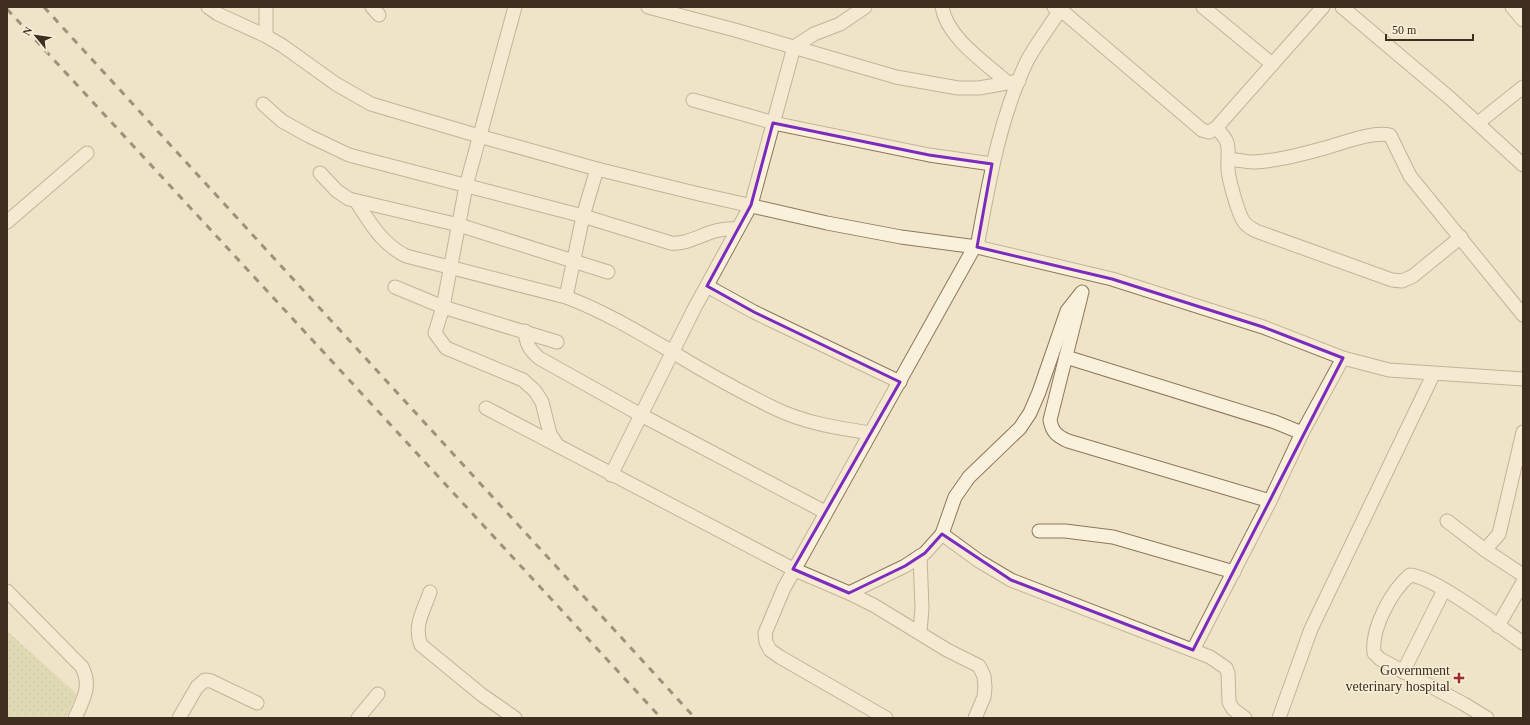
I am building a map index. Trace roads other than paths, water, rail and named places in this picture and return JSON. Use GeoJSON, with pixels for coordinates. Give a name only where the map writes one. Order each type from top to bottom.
{"type":"FeatureCollection","features":[{"type":"Feature","properties":{"kind":"street"},"geometry":{"type":"LineString","coordinates":[[208,7],[218,14],[266,36],[336,84],[371,104],[597,169],[827,223],[901,237],[976,247],[1112,279],[1263,327],[1343,358],[1389,370],[1433,375],[1521,376]]}},
{"type":"Feature","properties":{"kind":"street"},"geometry":{"type":"LineString","coordinates":[[266,7],[266,36]]}},
{"type":"Feature","properties":{"kind":"street"},"geometry":{"type":"LineString","coordinates":[[515,7],[466,186],[443,307],[435,333],[440,342],[446,348],[523,380],[535,391],[542,402],[550,434],[559,447]]}},
{"type":"Feature","properties":{"kind":"street"},"geometry":{"type":"LineString","coordinates":[[648,7],[896,77],[958,88],[979,88],[1014,82]]}},
{"type":"Feature","properties":{"kind":"street"},"geometry":{"type":"LineString","coordinates":[[611,475],[707,286],[751,205],[794,47],[814,34],[840,24],[865,7]]}},
{"type":"Feature","properties":{"kind":"street"},"geometry":{"type":"LineString","coordinates":[[942,7],[949,27],[959,40],[1014,82]]}},
{"type":"Feature","properties":{"kind":"street"},"geometry":{"type":"LineString","coordinates":[[1203,7],[1272,64]]}},
{"type":"Feature","properties":{"kind":"street"},"geometry":{"type":"LineString","coordinates":[[886,718],[770,650],[766,642],[765,633],[793,569],[976,247],[992,164],[1009,107],[1014,82],[1059,8],[1202,130],[1209,132],[1216,128],[1322,7]]}},
{"type":"Feature","properties":{"kind":"street"},"geometry":{"type":"LineString","coordinates":[[1342,7],[1478,123],[1523,165]]}},
{"type":"Feature","properties":{"kind":"street"},"geometry":{"type":"LineString","coordinates":[[1512,7],[1523,20]]}},
{"type":"Feature","properties":{"kind":"street"},"geometry":{"type":"LineString","coordinates":[[1478,123],[1523,87]]}},
{"type":"Feature","properties":{"kind":"street"},"geometry":{"type":"LineString","coordinates":[[693,100],[773,123],[929,155],[992,164]]}},
{"type":"Feature","properties":{"kind":"street"},"geometry":{"type":"LineString","coordinates":[[263,104],[282,121],[349,155],[583,216],[678,244],[715,230],[726,228],[737,229]]}},
{"type":"Feature","properties":{"kind":"street"},"geometry":{"type":"LineString","coordinates":[[1216,128],[1226,138],[1229,160],[1228,170],[1240,215],[1245,224],[1256,231],[1392,280],[1402,281],[1413,276],[1460,237]]}},
{"type":"Feature","properties":{"kind":"street"},"geometry":{"type":"LineString","coordinates":[[1229,160],[1253,162],[1267,161],[1320,150],[1370,136],[1383,134],[1390,136],[1410,176],[1523,315]]}},
{"type":"Feature","properties":{"kind":"street"},"geometry":{"type":"LineString","coordinates":[[7,222],[87,153]]}},
{"type":"Feature","properties":{"kind":"street"},"geometry":{"type":"LineString","coordinates":[[566,297],[575,261],[583,216],[597,169]]}},
{"type":"Feature","properties":{"kind":"street"},"geometry":{"type":"LineString","coordinates":[[320,173],[337,191],[350,199],[459,225],[608,272]]}},
{"type":"Feature","properties":{"kind":"street"},"geometry":{"type":"LineString","coordinates":[[356,201],[378,235],[394,250],[406,256],[566,297],[609,315],[777,409],[834,427],[870,433]]}},
{"type":"Feature","properties":{"kind":"street"},"geometry":{"type":"LineString","coordinates":[[1088,274],[1082,292],[1050,420],[1052,429],[1057,436],[1068,442],[1270,501]]}},
{"type":"Feature","properties":{"kind":"street"},"geometry":{"type":"LineString","coordinates":[[707,286],[754,312],[900,382]]}},
{"type":"Feature","properties":{"kind":"street"},"geometry":{"type":"LineString","coordinates":[[395,287],[443,307],[557,342]]}},
{"type":"Feature","properties":{"kind":"street"},"geometry":{"type":"LineString","coordinates":[[849,593],[905,566],[920,556],[942,534],[955,497],[962,487],[969,478],[1020,428],[1030,413],[1039,392],[1067,311],[1082,292]]}},
{"type":"Feature","properties":{"kind":"street"},"geometry":{"type":"LineString","coordinates":[[525,331],[526,343],[530,350],[539,358],[641,415],[825,512]]}},
{"type":"Feature","properties":{"kind":"street"},"geometry":{"type":"LineString","coordinates":[[1066,358],[1275,422],[1302,433]]}},
{"type":"Feature","properties":{"kind":"street"},"geometry":{"type":"LineString","coordinates":[[1193,650],[1270,501],[1302,433],[1343,358]]}},
{"type":"Feature","properties":{"kind":"street"},"geometry":{"type":"LineString","coordinates":[[1279,718],[1311,628],[1433,375]]}},
{"type":"Feature","properties":{"kind":"street"},"geometry":{"type":"LineString","coordinates":[[486,408],[611,475],[793,569],[875,606],[920,632],[947,650],[979,666],[984,676],[985,687],[984,697],[975,718]]}},
{"type":"Feature","properties":{"kind":"street"},"geometry":{"type":"LineString","coordinates":[[1485,550],[1499,534],[1523,432]]}},
{"type":"Feature","properties":{"kind":"street"},"geometry":{"type":"LineString","coordinates":[[1447,521],[1485,550],[1523,576],[1498,626]]}},
{"type":"Feature","properties":{"kind":"street"},"geometry":{"type":"LineString","coordinates":[[1039,531],[1065,531],[1113,537],[1234,572]]}},
{"type":"Feature","properties":{"kind":"street"},"geometry":{"type":"LineString","coordinates":[[942,534],[979,562],[1011,580],[1210,657],[1226,668],[1228,673],[1229,702],[1233,709],[1246,718]]}},
{"type":"Feature","properties":{"kind":"street"},"geometry":{"type":"LineString","coordinates":[[920,556],[922,608],[920,632]]}},
{"type":"Feature","properties":{"kind":"street"},"geometry":{"type":"LineString","coordinates":[[1487,718],[1380,659],[1374,654],[1373,643],[1381,616],[1401,583],[1410,575],[1417,576],[1444,590],[1523,643]]}},
{"type":"Feature","properties":{"kind":"street"},"geometry":{"type":"LineString","coordinates":[[1403,672],[1444,590]]}},
{"type":"Feature","properties":{"kind":"street"},"geometry":{"type":"LineString","coordinates":[[7,591],[75,658],[85,672],[88,684],[86,694],[75,718]]}},
{"type":"Feature","properties":{"kind":"street"},"geometry":{"type":"LineString","coordinates":[[430,592],[416,634],[421,645],[482,695],[515,718]]}},
{"type":"Feature","properties":{"kind":"street"},"geometry":{"type":"LineString","coordinates":[[185,716],[197,687],[205,680],[212,681],[257,703]]}},
{"type":"Feature","properties":{"kind":"street"},"geometry":{"type":"LineString","coordinates":[[358,718],[378,694]]}},
{"type":"Feature","properties":{"kind":"railway"},"geometry":{"type":"LineString","coordinates":[[44,7],[695,718]]}},
{"type":"Feature","properties":{"kind":"railway"},"geometry":{"type":"LineString","coordinates":[[7,9],[661,718]]}},
{"type":"Feature","properties":{"kind":"place","name":"Government veterinary hospital"},"geometry":{"type":"Point","coordinates":[1459,678]}}]}
